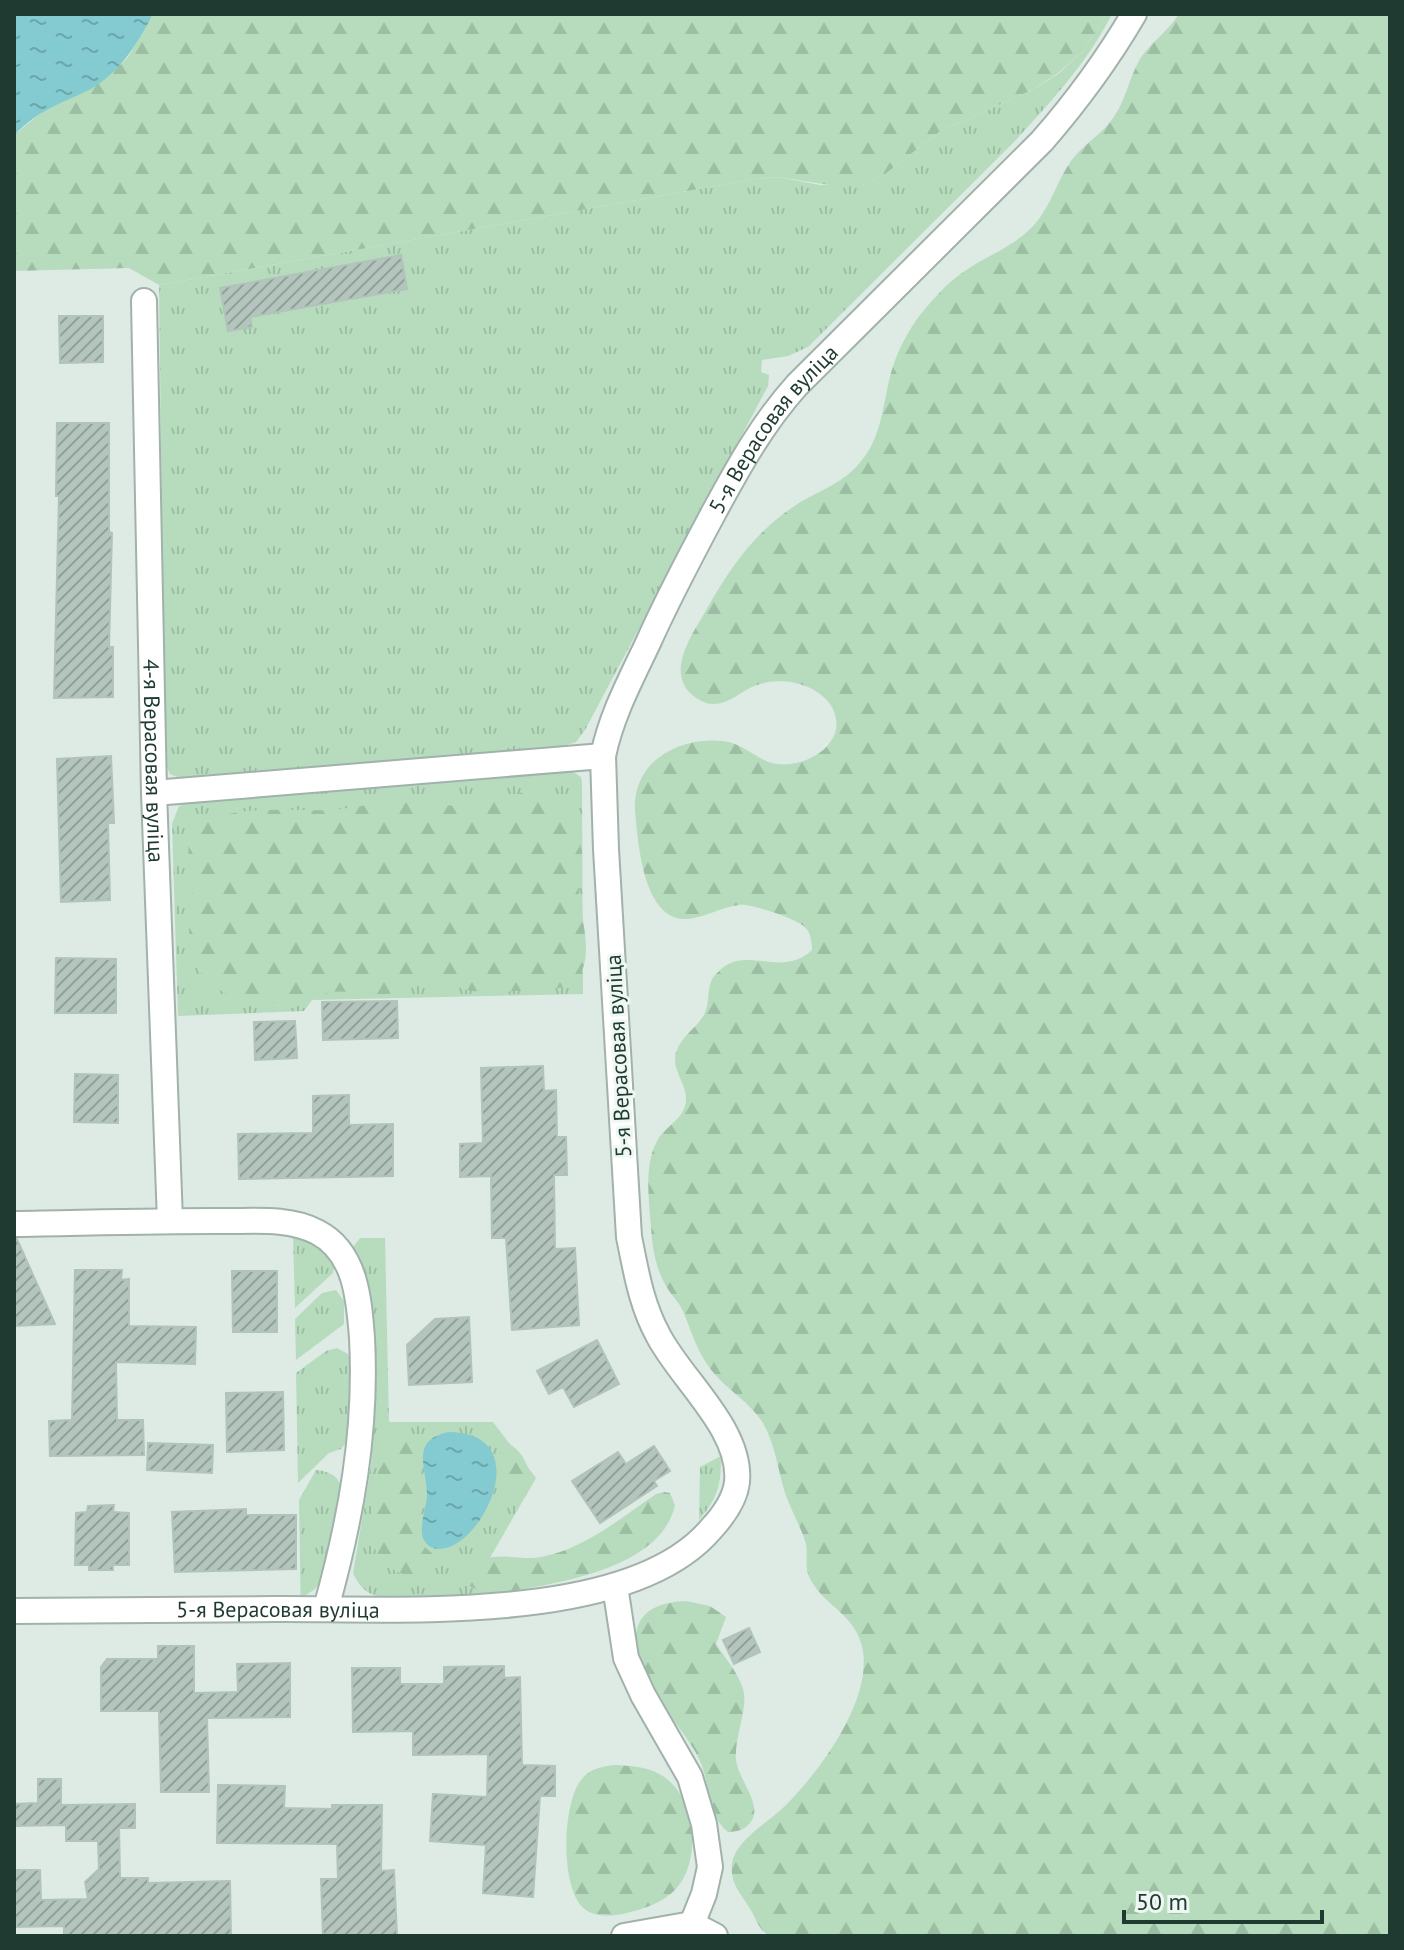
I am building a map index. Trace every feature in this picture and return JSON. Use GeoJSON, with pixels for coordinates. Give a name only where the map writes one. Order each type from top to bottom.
{"type":"FeatureCollection","features":[{"type":"Feature","properties":{"kind":"street","name":"5-я Верасовая вуліца"},"geometry":{"type":"LineString","coordinates":[[14,1611],[463,1608],[572,1596],[615,1586],[669,1564],[703,1539],[726,1513],[737,1484],[735,1458],[724,1431],[658,1335],[640,1294],[629,1237],[603,756],[623,697],[667,599],[751,444],[767,421],[797,385],[1042,141],[1110,56],[1134,14]]}},
{"type":"Feature","properties":{"kind":"street","name":"4-я Верасовая вуліца"},"geometry":{"type":"LineString","coordinates":[[144,301],[154,793],[170,1221]]}},
{"type":"Feature","properties":{"kind":"street"},"geometry":{"type":"LineString","coordinates":[[154,793],[603,756]]}},
{"type":"Feature","properties":{"kind":"street"},"geometry":{"type":"LineString","coordinates":[[14,1224],[272,1222],[302,1226],[330,1240],[348,1263],[357,1293],[363,1362],[361,1438],[350,1514],[326,1608]]}},
{"type":"Feature","properties":{"kind":"street"},"geometry":{"type":"LineString","coordinates":[[615,1586],[622,1638],[633,1677],[690,1777],[704,1824],[710,1867],[704,1894],[692,1924]]}},
{"type":"Feature","properties":{"kind":"street"},"geometry":{"type":"LineString","coordinates":[[624,1936],[692,1924],[715,1936]]}},
{"type":"Feature","properties":{"kind":"green space"},"geometry":{"type":"Polygon","coordinates":[[[153,14],[1106,14],[1084,50],[1058,73],[1032,90],[939,132],[884,175],[863,185],[842,187],[778,177],[755,179],[159,285],[129,268],[14,271],[14,135],[48,107],[90,89],[110,75],[128,57],[153,14]]]}},
{"type":"Feature","properties":{"kind":"green space"},"geometry":{"type":"Polygon","coordinates":[[[1106,14],[1112,14],[1080,65],[1014,142],[808,347],[788,356],[762,360],[761,372],[769,375],[768,386],[576,742],[560,747],[185,780],[170,774],[165,763],[159,285],[755,179],[778,177],[820,185],[863,185],[884,175],[939,132],[1032,90],[1058,74],[1084,50],[1106,14]]]}},
{"type":"Feature","properties":{"kind":"green space"},"geometry":{"type":"Polygon","coordinates":[[[1179,14],[1390,14],[1390,1936],[770,1936],[760,1927],[736,1887],[732,1871],[734,1855],[746,1839],[785,1806],[831,1750],[855,1703],[864,1656],[853,1627],[818,1591],[808,1574],[806,1544],[785,1493],[763,1423],[707,1364],[681,1308],[663,1279],[652,1242],[649,1173],[656,1143],[685,1106],[685,1094],[675,1058],[683,1039],[705,1013],[713,977],[728,964],[739,961],[788,962],[800,958],[812,950],[812,944],[808,930],[801,924],[753,906],[732,906],[684,919],[670,915],[659,906],[651,893],[641,859],[636,794],[650,766],[661,756],[690,743],[729,742],[774,764],[793,764],[819,753],[834,737],[836,718],[830,704],[816,691],[797,683],[766,682],[725,702],[713,704],[693,696],[684,684],[681,673],[690,638],[726,577],[757,538],[782,515],[844,478],[857,466],[870,448],[896,359],[917,319],[956,278],[1019,239],[1035,224],[1071,161],[1116,114],[1142,56],[1179,14]]]}},
{"type":"Feature","properties":{"kind":"green space"},"geometry":{"type":"Polygon","coordinates":[[[573,772],[581,777],[582,782],[583,994],[312,1000],[304,1011],[178,1016],[172,824],[179,806],[192,801],[573,772]]]}},
{"type":"Feature","properties":{"kind":"green space"},"geometry":{"type":"Polygon","coordinates":[[[528,791],[555,797],[564,803],[572,811],[580,833],[579,887],[586,952],[580,975],[572,984],[540,990],[479,992],[437,980],[384,995],[338,991],[296,1001],[263,1003],[246,1001],[217,988],[205,978],[196,964],[189,935],[192,892],[188,847],[192,834],[203,824],[236,812],[331,810],[403,802],[463,805],[528,791]]]}},
{"type":"Feature","properties":{"kind":"green space"},"geometry":{"type":"Polygon","coordinates":[[[293,1235],[316,1241],[335,1264],[333,1273],[295,1308],[293,1235]]]}},
{"type":"Feature","properties":{"kind":"green space"},"geometry":{"type":"Polygon","coordinates":[[[360,1238],[385,1238],[389,1422],[493,1422],[536,1478],[487,1563],[491,1600],[383,1598],[365,1590],[353,1573],[371,1466],[374,1409],[374,1383],[353,1247],[360,1238]]]}},
{"type":"Feature","properties":{"kind":"green space"},"geometry":{"type":"Polygon","coordinates":[[[336,1290],[344,1301],[344,1324],[296,1360],[295,1319],[322,1293],[336,1290]]]}},
{"type":"Feature","properties":{"kind":"green space"},"geometry":{"type":"Polygon","coordinates":[[[337,1348],[348,1354],[354,1375],[350,1438],[341,1449],[329,1453],[298,1483],[296,1373],[326,1351],[337,1348]]]}},
{"type":"Feature","properties":{"kind":"green space"},"geometry":{"type":"Polygon","coordinates":[[[400,1434],[413,1447],[420,1467],[418,1538],[437,1559],[435,1570],[421,1577],[391,1568],[380,1558],[371,1532],[372,1502],[383,1448],[390,1436],[400,1434]]]}},
{"type":"Feature","properties":{"kind":"green space"},"geometry":{"type":"Polygon","coordinates":[[[508,1444],[524,1460],[532,1483],[526,1496],[518,1501],[505,1500],[501,1489],[500,1456],[503,1445],[508,1444]]]}},
{"type":"Feature","properties":{"kind":"green space"},"geometry":{"type":"Polygon","coordinates":[[[721,1456],[717,1491],[699,1520],[700,1467],[721,1456]]]}},
{"type":"Feature","properties":{"kind":"green space"},"geometry":{"type":"Polygon","coordinates":[[[316,1470],[335,1477],[342,1494],[323,1578],[306,1595],[301,1625],[299,1500],[316,1470]]]}},
{"type":"Feature","properties":{"kind":"green space"},"geometry":{"type":"Polygon","coordinates":[[[670,1493],[675,1505],[666,1527],[649,1545],[627,1559],[575,1578],[499,1593],[485,1594],[470,1586],[469,1572],[480,1561],[494,1557],[533,1558],[557,1553],[587,1540],[656,1494],[670,1493]]]}},
{"type":"Feature","properties":{"kind":"green space"},"geometry":{"type":"Polygon","coordinates":[[[686,1601],[710,1606],[726,1617],[716,1644],[736,1674],[744,1693],[736,1760],[754,1812],[748,1825],[735,1831],[728,1832],[715,1816],[699,1759],[656,1697],[638,1664],[635,1646],[637,1629],[644,1615],[663,1604],[686,1601]]]}},
{"type":"Feature","properties":{"kind":"green space"},"geometry":{"type":"Polygon","coordinates":[[[614,1765],[650,1770],[673,1785],[688,1813],[692,1846],[684,1877],[671,1894],[640,1909],[617,1915],[601,1915],[586,1910],[577,1900],[571,1885],[567,1825],[575,1790],[585,1775],[614,1765]]]}},
{"type":"Feature","properties":{"kind":"water"},"geometry":{"type":"Polygon","coordinates":[[[14,14],[153,14],[134,47],[110,75],[89,90],[41,113],[14,135],[14,14]]]}},
{"type":"Feature","properties":{"kind":"water"},"geometry":{"type":"Polygon","coordinates":[[[449,1432],[476,1437],[492,1451],[497,1471],[484,1514],[470,1533],[454,1545],[437,1549],[427,1544],[422,1533],[427,1496],[423,1456],[429,1441],[449,1432]]]}},
{"type":"Feature","properties":{"kind":"building"},"geometry":{"type":"Polygon","coordinates":[[[401,255],[407,289],[250,317],[252,327],[228,331],[220,288],[401,255]]]}},
{"type":"Feature","properties":{"kind":"building"},"geometry":{"type":"Polygon","coordinates":[[[59,316],[103,316],[103,362],[60,363],[59,316]]]}},
{"type":"Feature","properties":{"kind":"building"},"geometry":{"type":"Polygon","coordinates":[[[57,423],[109,423],[109,532],[112,533],[109,647],[113,647],[113,697],[54,698],[59,496],[56,496],[57,423]]]}},
{"type":"Feature","properties":{"kind":"building"},"geometry":{"type":"Polygon","coordinates":[[[111,756],[114,823],[108,823],[110,900],[61,902],[57,759],[111,756]]]}},
{"type":"Feature","properties":{"kind":"building"},"geometry":{"type":"Polygon","coordinates":[[[56,958],[116,959],[116,1013],[55,1013],[56,958]]]}},
{"type":"Feature","properties":{"kind":"building"},"geometry":{"type":"Polygon","coordinates":[[[397,1001],[398,1038],[323,1040],[322,1002],[397,1001]]]}},
{"type":"Feature","properties":{"kind":"building"},"geometry":{"type":"Polygon","coordinates":[[[295,1021],[297,1058],[255,1060],[254,1022],[295,1021]]]}},
{"type":"Feature","properties":{"kind":"building"},"geometry":{"type":"Polygon","coordinates":[[[543,1066],[544,1091],[556,1090],[557,1137],[566,1137],[567,1175],[554,1175],[555,1249],[575,1248],[579,1325],[512,1330],[506,1238],[492,1238],[491,1176],[460,1177],[460,1144],[483,1143],[481,1068],[543,1066]]]}},
{"type":"Feature","properties":{"kind":"building"},"geometry":{"type":"Polygon","coordinates":[[[75,1074],[118,1075],[118,1123],[74,1122],[75,1074]]]}},
{"type":"Feature","properties":{"kind":"building"},"geometry":{"type":"Polygon","coordinates":[[[349,1095],[349,1125],[393,1124],[393,1176],[239,1179],[238,1134],[313,1133],[313,1096],[349,1095]]]}},
{"type":"Feature","properties":{"kind":"building"},"geometry":{"type":"Polygon","coordinates":[[[14,1239],[17,1239],[55,1324],[14,1326],[14,1239]]]}},
{"type":"Feature","properties":{"kind":"building"},"geometry":{"type":"Polygon","coordinates":[[[75,1270],[122,1270],[121,1280],[129,1279],[129,1326],[196,1327],[195,1364],[116,1362],[117,1420],[143,1420],[144,1455],[50,1456],[49,1421],[72,1420],[75,1270]]]}},
{"type":"Feature","properties":{"kind":"building"},"geometry":{"type":"Polygon","coordinates":[[[232,1271],[277,1271],[277,1332],[233,1332],[232,1271]]]}},
{"type":"Feature","properties":{"kind":"building"},"geometry":{"type":"Polygon","coordinates":[[[469,1317],[472,1382],[409,1385],[407,1345],[435,1319],[469,1317]]]}},
{"type":"Feature","properties":{"kind":"building"},"geometry":{"type":"Polygon","coordinates":[[[597,1340],[619,1384],[574,1407],[563,1387],[549,1394],[537,1371],[597,1340]]]}},
{"type":"Feature","properties":{"kind":"building"},"geometry":{"type":"Polygon","coordinates":[[[283,1392],[284,1450],[227,1452],[226,1393],[283,1392]]]}},
{"type":"Feature","properties":{"kind":"building"},"geometry":{"type":"Polygon","coordinates":[[[148,1443],[213,1445],[212,1473],[147,1470],[148,1443]]]}},
{"type":"Feature","properties":{"kind":"building"},"geometry":{"type":"Polygon","coordinates":[[[654,1446],[670,1471],[654,1481],[657,1486],[600,1523],[572,1481],[618,1452],[626,1464],[654,1446]]]}},
{"type":"Feature","properties":{"kind":"building"},"geometry":{"type":"Polygon","coordinates":[[[114,1505],[113,1512],[129,1513],[129,1565],[113,1565],[113,1570],[89,1570],[89,1565],[75,1565],[76,1513],[87,1512],[88,1506],[114,1505]]]}},
{"type":"Feature","properties":{"kind":"building"},"geometry":{"type":"Polygon","coordinates":[[[246,1509],[246,1515],[296,1515],[296,1569],[175,1572],[172,1512],[246,1509]]]}},
{"type":"Feature","properties":{"kind":"building"},"geometry":{"type":"Polygon","coordinates":[[[749,1628],[760,1652],[734,1664],[723,1640],[749,1628]]]}},
{"type":"Feature","properties":{"kind":"building"},"geometry":{"type":"Polygon","coordinates":[[[158,1646],[194,1646],[194,1693],[238,1692],[237,1664],[290,1663],[290,1717],[207,1718],[209,1792],[161,1792],[159,1711],[101,1711],[101,1667],[107,1659],[158,1659],[158,1646]]]}},
{"type":"Feature","properties":{"kind":"building"},"geometry":{"type":"Polygon","coordinates":[[[504,1666],[504,1678],[520,1677],[522,1765],[555,1766],[555,1796],[540,1796],[533,1897],[483,1893],[486,1845],[430,1841],[433,1794],[487,1797],[488,1754],[413,1755],[413,1731],[353,1732],[352,1668],[400,1668],[400,1684],[444,1684],[444,1667],[504,1666]]]}},
{"type":"Feature","properties":{"kind":"building"},"geometry":{"type":"Polygon","coordinates":[[[38,1779],[61,1779],[61,1805],[135,1804],[135,1828],[119,1828],[120,1878],[148,1878],[148,1883],[230,1881],[231,1936],[64,1936],[64,1926],[14,1927],[14,1870],[40,1870],[41,1900],[88,1899],[85,1882],[99,1869],[98,1841],[66,1841],[66,1825],[14,1826],[14,1804],[38,1803],[38,1779]]]}},
{"type":"Feature","properties":{"kind":"building"},"geometry":{"type":"Polygon","coordinates":[[[218,1785],[285,1786],[284,1808],[332,1809],[332,1805],[382,1805],[381,1871],[394,1870],[397,1936],[323,1936],[321,1879],[338,1879],[337,1844],[217,1843],[218,1785]]]}}]}
